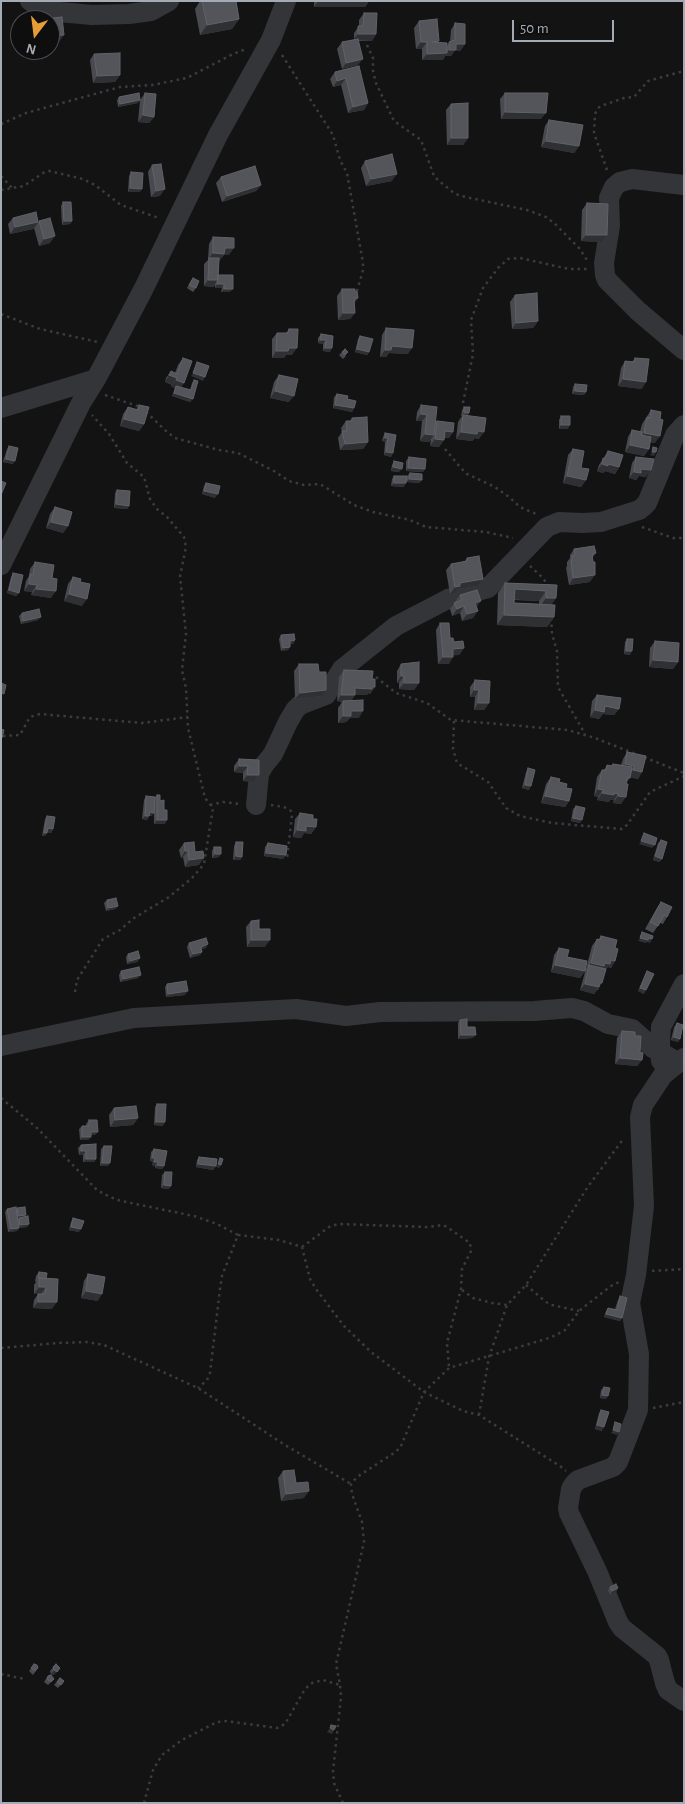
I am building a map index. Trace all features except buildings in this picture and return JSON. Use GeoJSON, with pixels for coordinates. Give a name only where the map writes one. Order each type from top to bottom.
{"type":"FeatureCollection","features":[{"type":"Feature","properties":{"kind":"street"},"geometry":{"type":"LineString","coordinates":[[30,1],[47,10],[92,15],[129,14],[151,10],[169,1]]}},
{"type":"Feature","properties":{"kind":"street"},"geometry":{"type":"LineString","coordinates":[[1,565],[89,391],[143,290],[218,135],[271,40],[286,1]]}},
{"type":"Feature","properties":{"kind":"street"},"geometry":{"type":"LineString","coordinates":[[684,185],[632,179],[620,182],[610,194],[610,226],[604,263],[607,280],[638,311],[684,350]]}},
{"type":"Feature","properties":{"kind":"street"},"geometry":{"type":"LineString","coordinates":[[1,408],[89,391]]}},
{"type":"Feature","properties":{"kind":"street"},"geometry":{"type":"LineString","coordinates":[[256,805],[259,774],[273,754],[295,710],[302,704],[326,695],[342,669],[396,626],[448,599],[488,588],[547,527],[559,522],[601,522],[643,507],[675,435],[684,425]]}},
{"type":"Feature","properties":{"kind":"street"},"geometry":{"type":"LineString","coordinates":[[684,984],[661,1027],[671,1062],[643,1105],[640,1117],[644,1199],[630,1310],[639,1354],[638,1410],[618,1462],[613,1468],[578,1480],[571,1489],[569,1498],[569,1513],[618,1622],[622,1628],[657,1656],[660,1660],[664,1684],[668,1690],[684,1702]]}},
{"type":"Feature","properties":{"kind":"street"},"geometry":{"type":"LineString","coordinates":[[1,1046],[134,1018],[296,1009],[346,1016],[380,1012],[534,1011],[572,1008],[584,1011],[602,1022],[632,1029],[671,1062]]}},
{"type":"Feature","properties":{"kind":"path"},"geometry":{"type":"LineString","coordinates":[[1,124],[26,113],[120,87],[152,85],[187,78],[233,54],[271,40],[334,135],[340,160],[347,173],[363,263],[357,291]]}},
{"type":"Feature","properties":{"kind":"path"},"geometry":{"type":"LineString","coordinates":[[367,45],[373,58],[373,71],[376,83],[394,121],[421,140],[434,176],[439,181],[454,193],[462,196],[527,210],[546,217],[579,248],[592,267],[578,270],[570,269],[520,258],[508,259],[498,268],[483,288],[471,320],[473,354],[463,403]]}},
{"type":"Feature","properties":{"kind":"path"},"geometry":{"type":"LineString","coordinates":[[610,194],[609,176],[594,133],[595,114],[598,108],[624,98],[634,97],[648,81],[684,71]]}},
{"type":"Feature","properties":{"kind":"path"},"geometry":{"type":"LineString","coordinates":[[1,190],[26,185],[47,172],[66,174],[89,181],[121,205],[175,222]]}},
{"type":"Feature","properties":{"kind":"path"},"geometry":{"type":"LineString","coordinates":[[1,176],[13,188]]}},
{"type":"Feature","properties":{"kind":"path"},"geometry":{"type":"LineString","coordinates":[[1,314],[40,329],[114,346]]}},
{"type":"Feature","properties":{"kind":"path"},"geometry":{"type":"LineString","coordinates":[[89,391],[139,407],[175,438],[238,453],[274,471],[289,481],[304,485],[320,484],[354,505],[372,512],[410,520],[426,527],[505,535],[524,550],[548,588]]}},
{"type":"Feature","properties":{"kind":"path"},"geometry":{"type":"LineString","coordinates":[[75,992],[77,980],[100,942],[120,930],[134,918],[169,897],[192,878],[204,864],[213,808],[205,798],[188,728],[186,688],[182,670],[186,634],[180,576],[186,547],[184,537],[154,504],[148,493],[144,477],[127,463],[109,434],[89,391]]}},
{"type":"Feature","properties":{"kind":"path"},"geometry":{"type":"LineString","coordinates":[[446,449],[468,474],[501,491],[520,507],[559,522]]}},
{"type":"Feature","properties":{"kind":"path"},"geometry":{"type":"LineString","coordinates":[[639,526],[673,538],[684,538]]}},
{"type":"Feature","properties":{"kind":"path"},"geometry":{"type":"LineString","coordinates":[[550,612],[552,634],[557,651],[558,687],[585,734]]}},
{"type":"Feature","properties":{"kind":"path"},"geometry":{"type":"LineString","coordinates":[[354,658],[391,690],[402,696],[427,703],[454,721],[561,729],[585,734],[684,774]]}},
{"type":"Feature","properties":{"kind":"path"},"geometry":{"type":"LineString","coordinates":[[3,736],[20,735],[30,717],[40,714],[142,723],[188,717]]}},
{"type":"Feature","properties":{"kind":"path"},"geometry":{"type":"LineString","coordinates":[[454,721],[454,749],[457,763],[488,782],[506,808],[520,816],[552,823],[622,829],[650,792],[684,774]]}},
{"type":"Feature","properties":{"kind":"path"},"geometry":{"type":"LineString","coordinates":[[1,1098],[37,1128],[97,1190],[121,1201],[194,1216],[217,1224],[238,1235],[279,1240],[302,1247]]}},
{"type":"Feature","properties":{"kind":"path"},"geometry":{"type":"LineString","coordinates":[[479,1415],[489,1357],[507,1305],[526,1285],[587,1188],[640,1117]]}},
{"type":"Feature","properties":{"kind":"path"},"geometry":{"type":"LineString","coordinates":[[302,1247],[329,1227],[338,1224],[427,1227],[443,1225],[470,1243],[471,1247],[462,1269],[461,1289],[447,1343],[450,1368]]}},
{"type":"Feature","properties":{"kind":"path"},"geometry":{"type":"LineString","coordinates":[[198,1388],[207,1380],[210,1372],[222,1276],[238,1235]]}},
{"type":"Feature","properties":{"kind":"path"},"geometry":{"type":"LineString","coordinates":[[302,1247],[310,1279],[316,1289],[344,1326],[386,1365],[424,1392],[463,1411],[479,1415],[560,1466],[574,1484]]}},
{"type":"Feature","properties":{"kind":"path"},"geometry":{"type":"LineString","coordinates":[[343,1803],[334,1783],[333,1771],[341,1698],[336,1664],[364,1542],[362,1522],[352,1494],[351,1484],[357,1477],[400,1448],[424,1392],[450,1368],[558,1334],[565,1330],[579,1311],[611,1286],[636,1274],[684,1268]]}},
{"type":"Feature","properties":{"kind":"path"},"geometry":{"type":"LineString","coordinates":[[526,1285],[552,1305],[579,1311]]}},
{"type":"Feature","properties":{"kind":"path"},"geometry":{"type":"LineString","coordinates":[[461,1289],[473,1298],[507,1305]]}},
{"type":"Feature","properties":{"kind":"path"},"geometry":{"type":"LineString","coordinates":[[1,1348],[58,1342],[87,1342],[104,1346],[198,1388],[285,1446],[351,1484]]}},
{"type":"Feature","properties":{"kind":"path"},"geometry":{"type":"LineString","coordinates":[[638,1410],[684,1402]]}},
{"type":"Feature","properties":{"kind":"path"},"geometry":{"type":"LineString","coordinates":[[1,1674],[25,1679]]}},
{"type":"Feature","properties":{"kind":"path"},"geometry":{"type":"LineString","coordinates":[[144,1803],[153,1770],[162,1755],[182,1740],[217,1722],[226,1721],[277,1728],[285,1724],[305,1689],[312,1683],[323,1680],[340,1685]]}}]}
